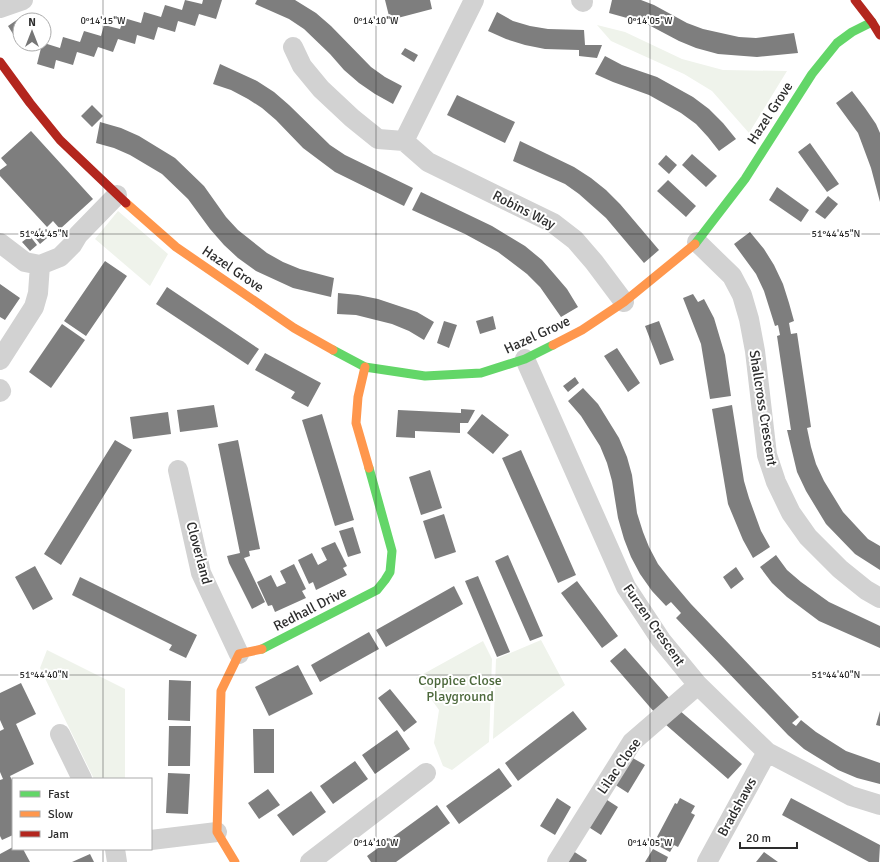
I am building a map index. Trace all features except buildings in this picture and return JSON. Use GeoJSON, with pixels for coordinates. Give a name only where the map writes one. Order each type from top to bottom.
{"type":"FeatureCollection","features":[{"type":"Feature","properties":{"kind":"street"},"geometry":{"type":"LineString","coordinates":[[0,8],[23,0]]}},
{"type":"Feature","properties":{"kind":"street"},"geometry":{"type":"LineString","coordinates":[[293,47],[302,66],[321,89],[352,118],[378,139],[404,141],[474,0]]}},
{"type":"Feature","properties":{"kind":"street"},"geometry":{"type":"LineString","coordinates":[[855,0],[880,35]]}},
{"type":"Feature","properties":{"kind":"street","name":"Hazel Grove"},"geometry":{"type":"LineString","coordinates":[[0,62],[30,103],[60,140],[117,195],[176,247],[294,328],[365,367],[425,376],[481,373],[525,359],[582,330],[624,302],[697,242],[745,179],[812,74],[837,43],[852,32],[872,22]]}},
{"type":"Feature","properties":{"kind":"street","name":"Robins Way"},"geometry":{"type":"LineString","coordinates":[[404,141],[428,162],[553,223],[575,240],[594,262],[624,302]]}},
{"type":"Feature","properties":{"kind":"street"},"geometry":{"type":"LineString","coordinates":[[0,243],[25,262],[40,265],[60,257],[72,245],[78,235],[117,195]]}},
{"type":"Feature","properties":{"kind":"street","name":"Shallcross Crescent"},"geometry":{"type":"LineString","coordinates":[[697,242],[732,276],[742,295],[749,319],[755,351],[767,455],[776,482],[791,513],[808,537],[840,569],[866,590],[880,598]]}},
{"type":"Feature","properties":{"kind":"street"},"geometry":{"type":"LineString","coordinates":[[0,360],[34,307],[38,293],[40,265]]}},
{"type":"Feature","properties":{"kind":"street","name":"Furzen Crescent"},"geometry":{"type":"LineString","coordinates":[[525,359],[626,587],[661,640],[698,685],[767,752],[851,796],[880,805]]}},
{"type":"Feature","properties":{"kind":"street","name":"Redhall Drive"},"geometry":{"type":"LineString","coordinates":[[239,654],[259,651],[377,590],[387,580],[392,567],[392,551],[356,423],[358,397],[365,367]]}},
{"type":"Feature","properties":{"kind":"street","name":"Cloverland"},"geometry":{"type":"LineString","coordinates":[[178,470],[201,573],[239,654]]}},
{"type":"Feature","properties":{"kind":"street"},"geometry":{"type":"LineString","coordinates":[[235,862],[217,832],[221,690],[239,654]]}},
{"type":"Feature","properties":{"kind":"street","name":"Lilac Close"},"geometry":{"type":"LineString","coordinates":[[557,862],[632,742],[698,685]]}},
{"type":"Feature","properties":{"kind":"street"},"geometry":{"type":"LineString","coordinates":[[60,734],[82,778]]}},
{"type":"Feature","properties":{"kind":"street","name":"Bradshaws"},"geometry":{"type":"LineString","coordinates":[[707,862],[767,752]]}},
{"type":"Feature","properties":{"kind":"street"},"geometry":{"type":"LineString","coordinates":[[310,862],[426,773]]}},
{"type":"Feature","properties":{"kind":"street"},"geometry":{"type":"LineString","coordinates":[[152,840],[217,832]]}},
{"type":"Feature","properties":{"kind":"street"},"geometry":{"type":"LineString","coordinates":[[115,850],[117,862]]}},
{"type":"Feature","properties":{"kind":"green space"},"geometry":{"type":"Polygon","coordinates":[[[597,25],[625,32],[682,59],[723,70],[787,71],[749,133],[712,91],[684,74],[611,41],[597,25]]]}},
{"type":"Feature","properties":{"kind":"green space"},"geometry":{"type":"Polygon","coordinates":[[[118,211],[168,254],[150,286],[95,239],[118,211]]]}},
{"type":"Feature","properties":{"kind":"green space"},"geometry":{"type":"Polygon","coordinates":[[[541,640],[565,685],[493,739],[496,659],[541,640]]]}},
{"type":"Feature","properties":{"kind":"green space","name":"Coppice Close Playground"},"geometry":{"type":"Polygon","coordinates":[[[483,641],[492,659],[489,742],[452,770],[443,766],[434,743],[439,710],[416,678],[483,641]]]}},
{"type":"Feature","properties":{"kind":"green space"},"geometry":{"type":"Polygon","coordinates":[[[47,650],[125,689],[125,778],[94,778],[40,668],[47,650]]]}},
{"type":"Feature","properties":{"kind":"traffic: fast"},"geometry":{"type":"LineString","coordinates":[[695,244],[745,179],[812,74],[837,43],[852,32],[872,22]]}},
{"type":"Feature","properties":{"kind":"traffic: fast"},"geometry":{"type":"LineString","coordinates":[[333,350],[365,367],[425,376],[481,373],[525,359],[553,345]]}},
{"type":"Feature","properties":{"kind":"traffic: fast"},"geometry":{"type":"LineString","coordinates":[[262,649],[377,590],[390,572],[392,551],[369,468]]}},
{"type":"Feature","properties":{"kind":"traffic: slow"},"geometry":{"type":"LineString","coordinates":[[126,203],[176,247],[294,328],[333,350]]}},
{"type":"Feature","properties":{"kind":"traffic: slow"},"geometry":{"type":"LineString","coordinates":[[553,345],[582,330],[624,302],[695,244]]}},
{"type":"Feature","properties":{"kind":"traffic: slow"},"geometry":{"type":"LineString","coordinates":[[365,367],[358,397],[356,423],[369,468]]}},
{"type":"Feature","properties":{"kind":"traffic: slow"},"geometry":{"type":"LineString","coordinates":[[235,862],[217,832],[221,691],[239,654],[262,649]]}},
{"type":"Feature","properties":{"kind":"traffic: jam"},"geometry":{"type":"LineString","coordinates":[[855,0],[880,35]]}},
{"type":"Feature","properties":{"kind":"traffic: jam"},"geometry":{"type":"LineString","coordinates":[[0,62],[30,103],[60,140],[126,203]]}}]}
